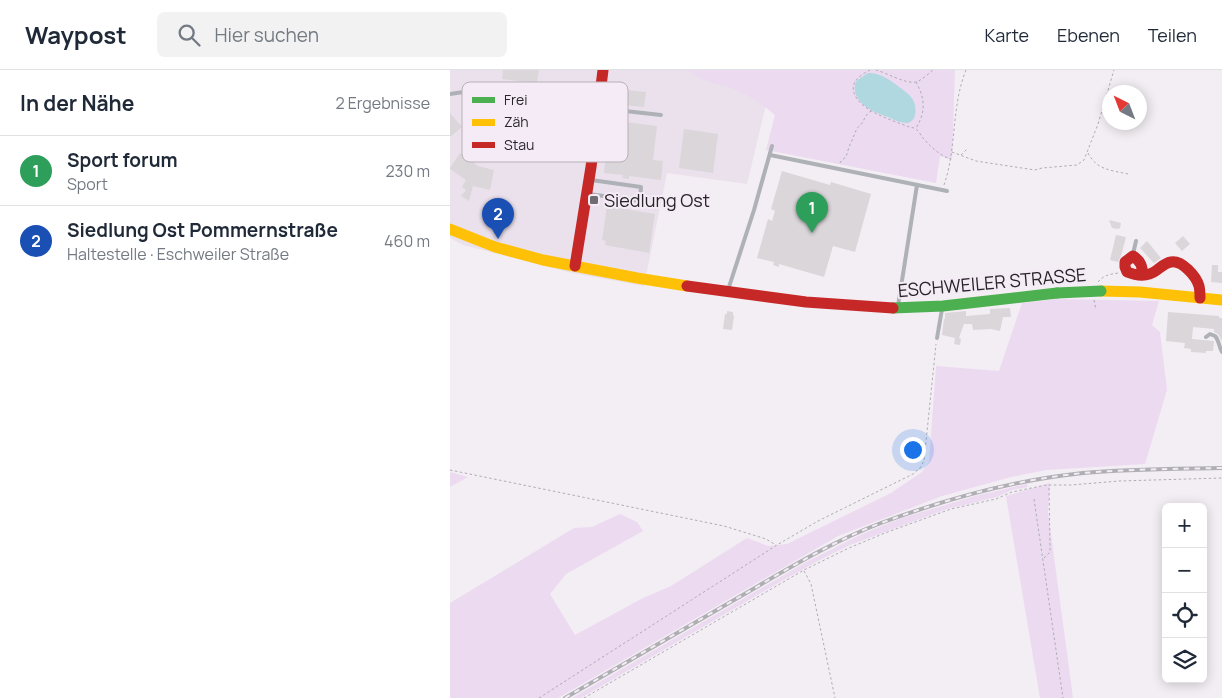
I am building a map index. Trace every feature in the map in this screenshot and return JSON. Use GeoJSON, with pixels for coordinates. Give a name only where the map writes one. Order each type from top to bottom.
{"type":"FeatureCollection","features":[{"type":"Feature","properties":{"kind":"street"},"geometry":{"type":"LineString","coordinates":[[576,266],[591,162]]}},
{"type":"Feature","properties":{"kind":"street","name":"ESCHWEILER STRASSE"},"geometry":{"type":"LineString","coordinates":[[450,229],[495,248],[576,266],[637,278],[806,302],[898,308],[943,306],[1057,293],[1101,291],[1140,292],[1222,300]]}},
{"type":"Feature","properties":{"kind":"street"},"geometry":{"type":"LineString","coordinates":[[1133,256],[1125,262],[1127,272],[1147,276],[1171,262],[1177,261],[1183,265],[1196,281],[1200,288],[1200,298]]}},
{"type":"Feature","properties":{"kind":"lane"},"geometry":{"type":"LineString","coordinates":[[628,111],[661,115]]}},
{"type":"Feature","properties":{"kind":"lane"},"geometry":{"type":"LineString","coordinates":[[727,292],[754,210],[772,146]]}},
{"type":"Feature","properties":{"kind":"lane"},"geometry":{"type":"LineString","coordinates":[[770,155],[945,191]]}},
{"type":"Feature","properties":{"kind":"lane"},"geometry":{"type":"LineString","coordinates":[[587,194],[640,201],[641,187],[589,180]]}},
{"type":"Feature","properties":{"kind":"lane"},"geometry":{"type":"LineString","coordinates":[[898,308],[917,185]]}},
{"type":"Feature","properties":{"kind":"lane"},"geometry":{"type":"LineString","coordinates":[[1133,256],[1136,241]]}},
{"type":"Feature","properties":{"kind":"lane"},"geometry":{"type":"LineString","coordinates":[[936,338],[943,306]]}},
{"type":"Feature","properties":{"kind":"lane"},"geometry":{"type":"LineString","coordinates":[[1206,337],[1210,334],[1215,336],[1222,352]]}},
{"type":"Feature","properties":{"kind":"path"},"geometry":{"type":"LineString","coordinates":[[870,70],[855,80],[853,89],[856,98],[862,105],[884,117],[916,129],[922,138],[941,154],[951,159]]}},
{"type":"Feature","properties":{"kind":"path"},"geometry":{"type":"LineString","coordinates":[[876,70],[902,80],[915,82],[925,77],[932,70]]}},
{"type":"Feature","properties":{"kind":"path"},"geometry":{"type":"LineString","coordinates":[[945,191],[952,152],[957,104],[962,78],[966,70]]}},
{"type":"Feature","properties":{"kind":"path"},"geometry":{"type":"LineString","coordinates":[[952,152],[976,161],[1036,170],[1077,165],[1084,160],[1088,152],[1114,70]]}},
{"type":"Feature","properties":{"kind":"path"},"geometry":{"type":"LineString","coordinates":[[915,82],[921,92],[924,111],[916,129]]}},
{"type":"Feature","properties":{"kind":"path"},"geometry":{"type":"LineString","coordinates":[[838,168],[846,157],[857,128],[861,125],[867,113],[871,111]]}},
{"type":"Feature","properties":{"kind":"path"},"geometry":{"type":"LineString","coordinates":[[961,155],[967,149]]}},
{"type":"Feature","properties":{"kind":"path"},"geometry":{"type":"LineString","coordinates":[[1088,152],[1098,166],[1128,174]]}},
{"type":"Feature","properties":{"kind":"path"},"geometry":{"type":"LineString","coordinates":[[539,698],[777,545],[818,521],[913,474],[920,468],[924,461],[936,338]]}},
{"type":"Feature","properties":{"kind":"path"},"geometry":{"type":"LineString","coordinates":[[450,470],[724,526],[766,539],[777,545]]}},
{"type":"Feature","properties":{"kind":"path"},"geometry":{"type":"LineString","coordinates":[[584,698],[804,570],[885,533],[951,509],[996,499],[1017,490],[1047,485],[1222,478]]}},
{"type":"Feature","properties":{"kind":"path"},"geometry":{"type":"LineString","coordinates":[[1043,558],[1050,552],[1047,485]]}},
{"type":"Feature","properties":{"kind":"path"},"geometry":{"type":"LineString","coordinates":[[1034,499],[1064,698]]}},
{"type":"Feature","properties":{"kind":"path"},"geometry":{"type":"LineString","coordinates":[[804,570],[811,584],[835,698]]}},
{"type":"Feature","properties":{"kind":"shaded area"},"geometry":{"type":"Polygon","coordinates":[[[450,70],[689,70],[691,73],[769,92],[747,184],[667,173],[644,286],[572,273],[463,245],[450,238],[450,70]]]}},
{"type":"Feature","properties":{"kind":"shaded area"},"geometry":{"type":"Polygon","coordinates":[[[688,70],[955,70],[952,160],[940,156],[936,183],[766,150],[775,115],[743,93],[703,79],[688,70]]]}},
{"type":"Feature","properties":{"kind":"shaded area"},"geometry":{"type":"Polygon","coordinates":[[[1056,299],[1159,301],[1152,325],[1160,332],[1167,390],[1145,464],[1047,470],[1011,477],[942,496],[838,536],[558,698],[450,698],[450,603],[574,528],[592,527],[620,514],[637,522],[643,531],[566,574],[550,594],[575,635],[643,598],[671,586],[747,538],[768,546],[787,544],[891,493],[922,472],[929,462],[936,366],[999,371],[1022,303],[1056,299]]]}},
{"type":"Feature","properties":{"kind":"shaded area"},"geometry":{"type":"Polygon","coordinates":[[[450,472],[468,477],[450,487],[450,472]]]}},
{"type":"Feature","properties":{"kind":"shaded area"},"geometry":{"type":"Polygon","coordinates":[[[1050,483],[1048,512],[1073,698],[1040,698],[1006,496],[1050,483]]]}},
{"type":"Feature","properties":{"kind":"shaded area"},"geometry":{"type":"Polygon","coordinates":[[[1027,484],[1027,487],[1012,490],[997,497],[947,509],[850,545],[780,582],[581,698],[572,698],[808,561],[862,534],[902,518],[975,496],[1027,484]]]}},
{"type":"Feature","properties":{"kind":"water"},"geometry":{"type":"Polygon","coordinates":[[[868,73],[886,78],[910,96],[915,106],[913,120],[907,123],[898,121],[863,105],[856,94],[856,81],[868,73]]]}},
{"type":"Feature","properties":{"kind":"building"},"geometry":{"type":"Polygon","coordinates":[[[503,70],[539,70],[537,82],[502,79],[503,70]]]}},
{"type":"Feature","properties":{"kind":"building"},"geometry":{"type":"Polygon","coordinates":[[[628,90],[646,92],[644,107],[628,105],[628,90]]]}},
{"type":"Feature","properties":{"kind":"building"},"geometry":{"type":"Polygon","coordinates":[[[450,113],[462,127],[450,137],[450,113]]]}},
{"type":"Feature","properties":{"kind":"building"},"geometry":{"type":"Polygon","coordinates":[[[628,122],[657,126],[653,160],[663,161],[661,180],[629,176],[629,179],[622,178],[623,175],[604,173],[605,162],[628,162],[628,122]]]}},
{"type":"Feature","properties":{"kind":"building"},"geometry":{"type":"Polygon","coordinates":[[[684,129],[718,134],[713,173],[679,168],[684,129]]]}},
{"type":"Feature","properties":{"kind":"building"},"geometry":{"type":"Polygon","coordinates":[[[460,153],[462,154],[462,162],[472,162],[478,166],[494,170],[490,190],[473,186],[469,201],[461,196],[466,190],[462,187],[466,180],[450,168],[460,153]]]}},
{"type":"Feature","properties":{"kind":"building"},"geometry":{"type":"Polygon","coordinates":[[[782,171],[830,185],[831,182],[871,194],[855,252],[833,246],[824,277],[779,264],[779,267],[773,265],[774,262],[757,258],[768,219],[772,221],[775,211],[771,209],[782,171]]]}},
{"type":"Feature","properties":{"kind":"building"},"geometry":{"type":"Polygon","coordinates":[[[607,206],[655,214],[649,253],[605,245],[606,241],[602,240],[607,206]]]}},
{"type":"Feature","properties":{"kind":"building"},"geometry":{"type":"Polygon","coordinates":[[[1109,220],[1121,223],[1120,228],[1112,228],[1109,220]]]}},
{"type":"Feature","properties":{"kind":"building"},"geometry":{"type":"Polygon","coordinates":[[[1116,235],[1126,237],[1118,262],[1110,260],[1116,235]]]}},
{"type":"Feature","properties":{"kind":"building"},"geometry":{"type":"Polygon","coordinates":[[[1183,236],[1190,244],[1182,251],[1175,243],[1183,236]]]}},
{"type":"Feature","properties":{"kind":"building"},"geometry":{"type":"Polygon","coordinates":[[[1147,241],[1161,258],[1154,263],[1140,248],[1147,241]]]}},
{"type":"Feature","properties":{"kind":"building"},"geometry":{"type":"Polygon","coordinates":[[[1212,265],[1218,265],[1218,272],[1222,272],[1222,283],[1211,282],[1212,265]]]}},
{"type":"Feature","properties":{"kind":"building"},"geometry":{"type":"Polygon","coordinates":[[[1010,308],[1011,317],[1003,317],[1000,331],[991,329],[973,330],[972,324],[964,324],[959,338],[961,339],[960,345],[954,344],[955,338],[942,335],[945,313],[966,311],[966,316],[990,314],[990,309],[1010,308]]]}},
{"type":"Feature","properties":{"kind":"building"},"geometry":{"type":"Polygon","coordinates":[[[727,311],[733,312],[732,330],[723,329],[727,311]]]}},
{"type":"Feature","properties":{"kind":"building"},"geometry":{"type":"Polygon","coordinates":[[[1168,312],[1219,316],[1219,318],[1222,318],[1222,341],[1218,334],[1214,332],[1214,329],[1193,327],[1192,339],[1214,341],[1213,351],[1206,351],[1206,353],[1191,352],[1191,349],[1184,348],[1185,343],[1166,341],[1168,312]]]}},
{"type":"Feature","properties":{"kind":"railway"},"geometry":{"type":"LineString","coordinates":[[565,698],[810,556],[863,530],[906,514],[955,498],[1031,480],[1057,476],[1152,469],[1222,468]]}},
{"type":"Feature","properties":{"kind":"traffic: fast"},"geometry":{"type":"LineString","coordinates":[[1057,293],[1101,291]]}},
{"type":"Feature","properties":{"kind":"traffic: fast"},"geometry":{"type":"LineString","coordinates":[[893,308],[943,306],[1057,293]]}},
{"type":"Feature","properties":{"kind":"traffic: slow"},"geometry":{"type":"LineString","coordinates":[[450,229],[495,247],[543,260],[687,286]]}},
{"type":"Feature","properties":{"kind":"traffic: slow"},"geometry":{"type":"LineString","coordinates":[[1101,291],[1140,292],[1222,300]]}},
{"type":"Feature","properties":{"kind":"traffic: jam"},"geometry":{"type":"LineString","coordinates":[[602,82],[603,70]]}},
{"type":"Feature","properties":{"kind":"traffic: jam"},"geometry":{"type":"LineString","coordinates":[[575,266],[592,162]]}},
{"type":"Feature","properties":{"kind":"traffic: jam"},"geometry":{"type":"LineString","coordinates":[[1143,275],[1142,269],[1141,264],[1136,258],[1133,256],[1125,262],[1127,272],[1142,275],[1150,274],[1169,263],[1175,262],[1180,264],[1195,278],[1199,286],[1200,298]]}},
{"type":"Feature","properties":{"kind":"traffic: jam"},"geometry":{"type":"LineString","coordinates":[[687,286],[806,302],[893,308]]}},
{"type":"Feature","properties":{"kind":"place","name":"Siedlung Ost"},"geometry":{"type":"Point","coordinates":[594,200]}},
{"type":"Feature","properties":{"kind":"place","name":"Sport forum"},"geometry":{"type":"Point","coordinates":[812,233]}},
{"type":"Feature","properties":{"kind":"place","name":"Siedlung Ost Pommernstraße"},"geometry":{"type":"Point","coordinates":[498,239]}}]}
